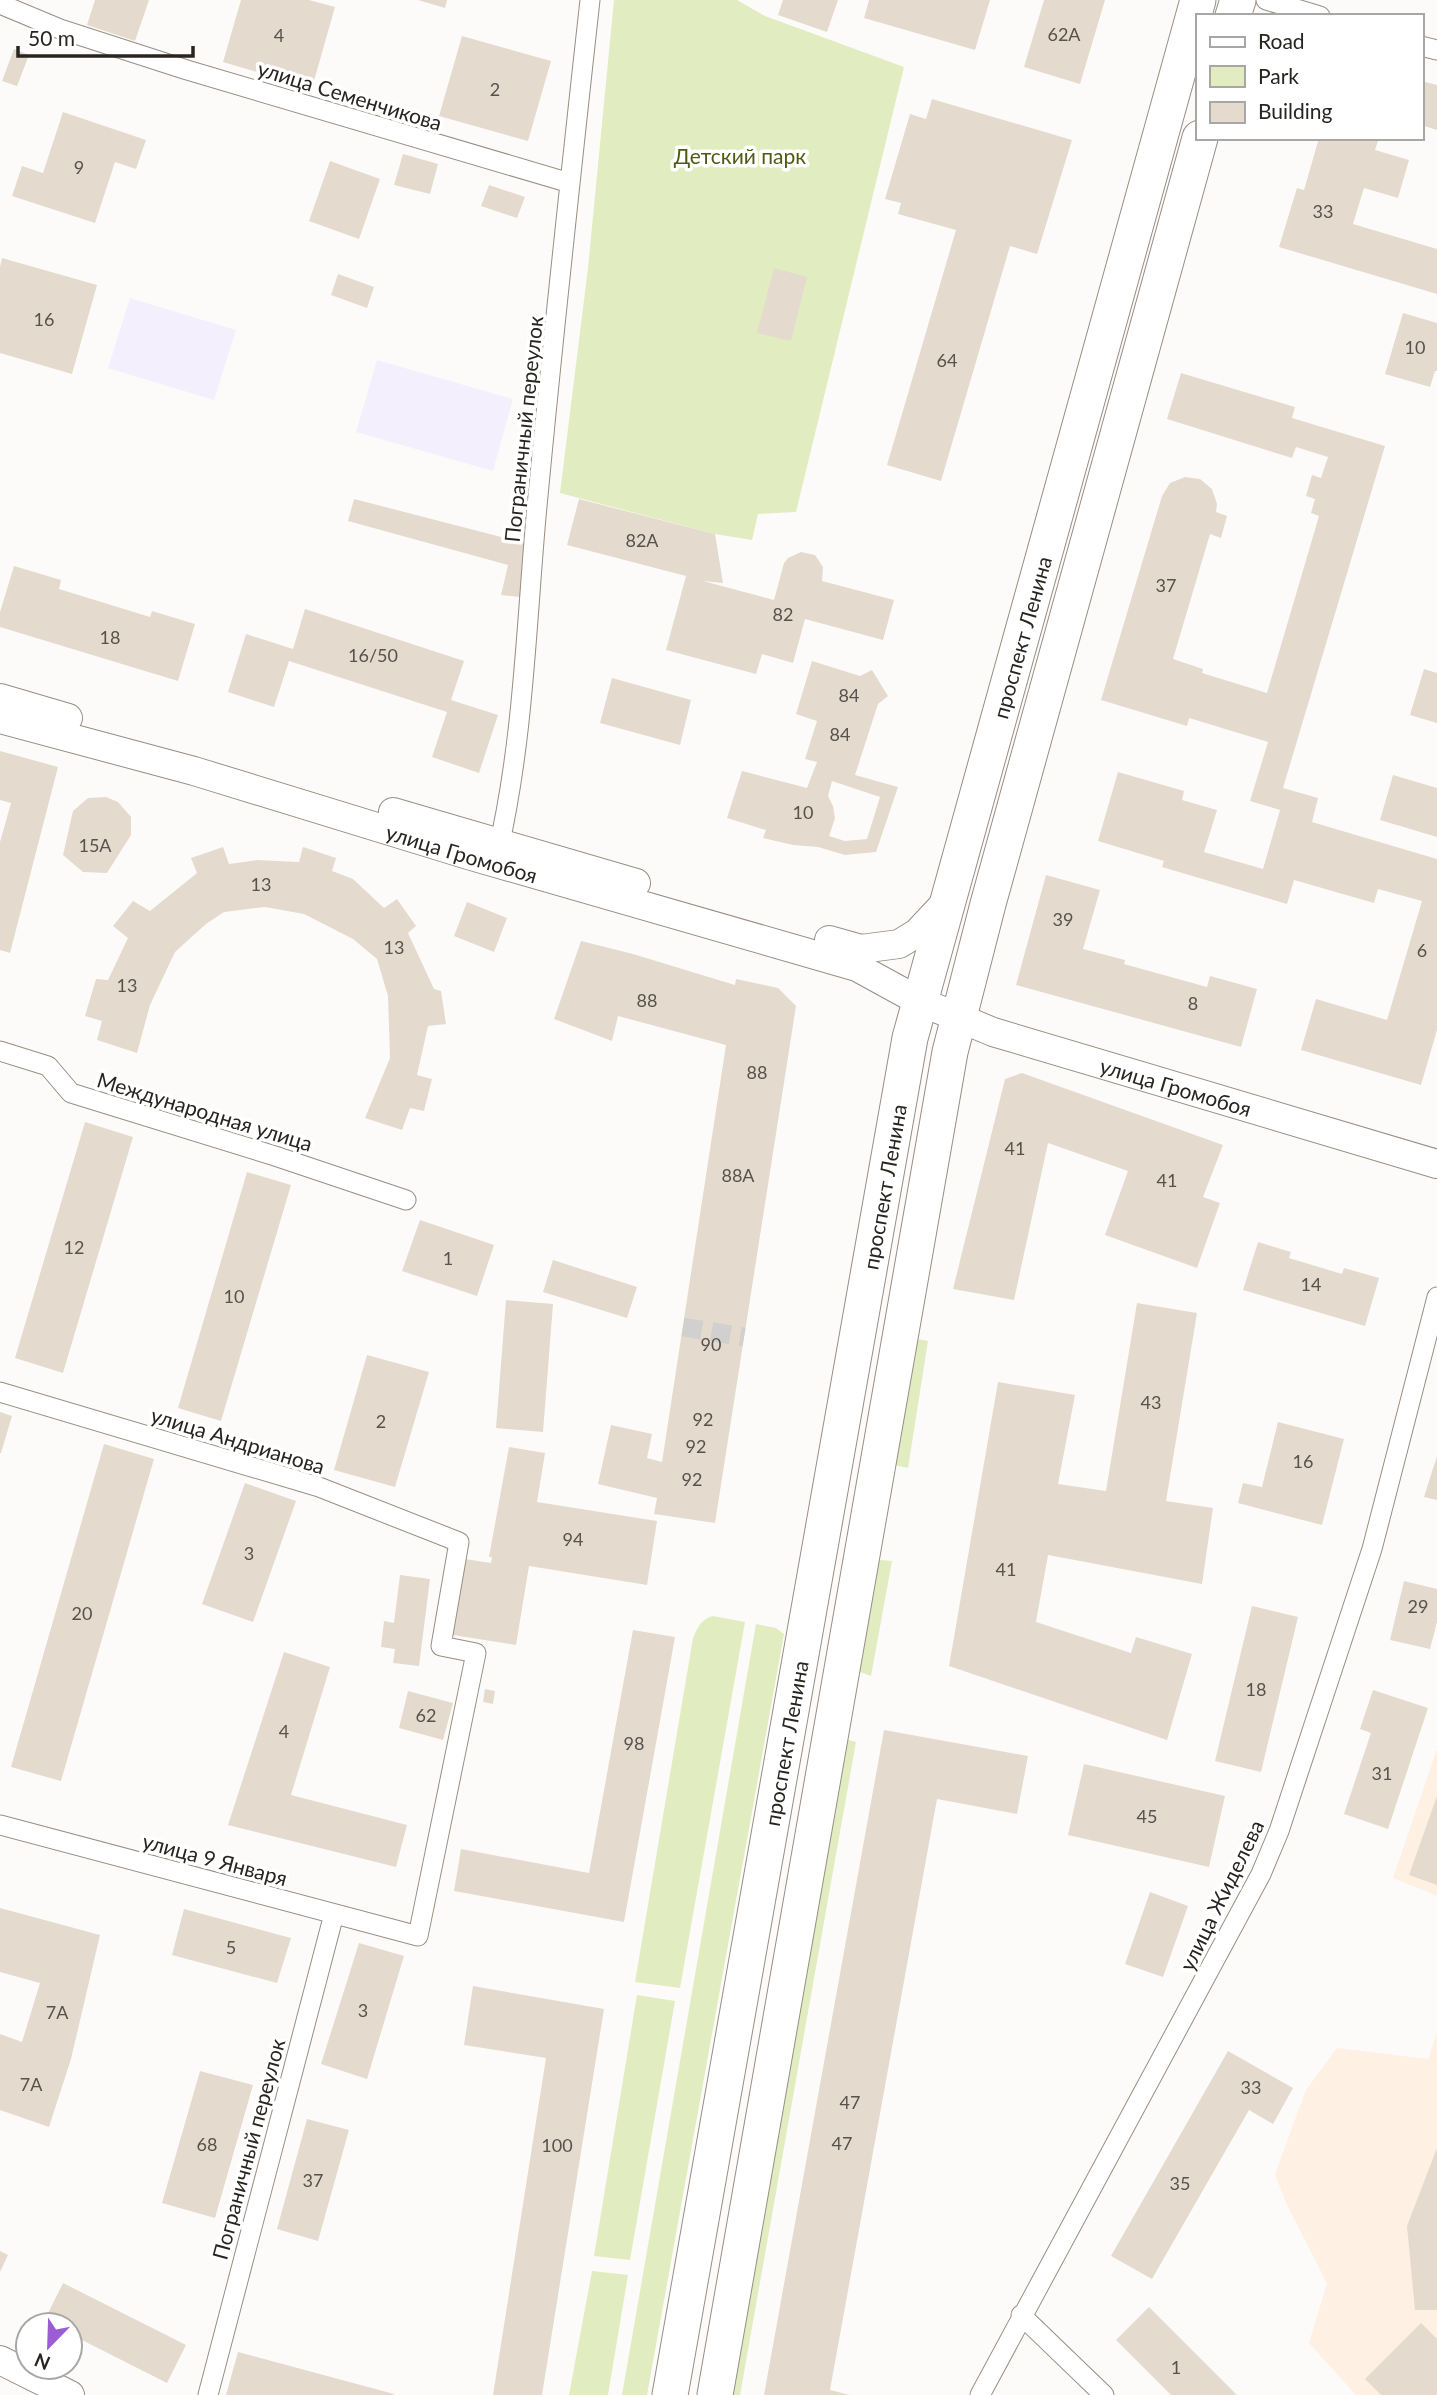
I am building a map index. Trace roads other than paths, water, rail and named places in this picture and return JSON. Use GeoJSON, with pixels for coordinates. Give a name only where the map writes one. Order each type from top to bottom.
{"type":"FeatureCollection","features":[{"type":"Feature","properties":{"kind":"highway","name":"проспект Ленина"},"geometry":{"type":"LineString","coordinates":[[670,2395],[905,1065],[919,1000],[1198,0]]}},
{"type":"Feature","properties":{"kind":"highway","name":"проспект Ленина"},"geometry":{"type":"LineString","coordinates":[[715,2395],[957,1017],[1199,140]]}},
{"type":"Feature","properties":{"kind":"main road","name":"улица Громобоя"},"geometry":{"type":"LineString","coordinates":[[0,698],[857,967],[919,1000],[993,1032],[1437,1164]]}},
{"type":"Feature","properties":{"kind":"main road","name":"улица Громобоя"},"geometry":{"type":"LineString","coordinates":[[0,719],[861,949],[899,944],[917,933],[948,899]]}},
{"type":"Feature","properties":{"kind":"main road","name":"улица Громобоя"},"geometry":{"type":"LineString","coordinates":[[861,949],[919,1000]]}},
{"type":"Feature","properties":{"kind":"main road"},"geometry":{"type":"LineString","coordinates":[[0,2360],[70,2395]]}},
{"type":"Feature","properties":{"kind":"street","name":"Пограничный переулок"},"geometry":{"type":"LineString","coordinates":[[497,852],[507,813],[527,637],[536,519],[590,0]]}},
{"type":"Feature","properties":{"kind":"street"},"geometry":{"type":"LineString","coordinates":[[1266,0],[1314,14]]}},
{"type":"Feature","properties":{"kind":"street","name":"улица Семенчикова"},"geometry":{"type":"LineString","coordinates":[[0,4],[60,29],[187,70],[570,183]]}},
{"type":"Feature","properties":{"kind":"street","name":"Международная улица"},"geometry":{"type":"LineString","coordinates":[[0,1051],[48,1066],[71,1093],[406,1200]]}},
{"type":"Feature","properties":{"kind":"street","name":"улица Жиделева"},"geometry":{"type":"LineString","coordinates":[[980,2395],[1261,1874],[1279,1831],[1372,1549],[1437,1297]]}},
{"type":"Feature","properties":{"kind":"street","name":"улица Андрианова"},"geometry":{"type":"LineString","coordinates":[[0,1392],[319,1487],[459,1542],[441,1646],[476,1653],[418,1936]]}},
{"type":"Feature","properties":{"kind":"street","name":"улица 9 Января"},"geometry":{"type":"LineString","coordinates":[[0,1825],[418,1936]]}},
{"type":"Feature","properties":{"kind":"street","name":"Пограничный переулок"},"geometry":{"type":"LineString","coordinates":[[208,2395],[334,1914]]}},
{"type":"Feature","properties":{"kind":"street"},"geometry":{"type":"LineString","coordinates":[[1021,2315],[1104,2395]]}},
{"type":"Feature","properties":{"kind":"tunnel"},"geometry":{"type":"LineString","coordinates":[[683,1327],[744,1337]]}},
{"type":"Feature","properties":{"kind":"park label","name":"Детский парк"},"geometry":{"type":"Point","coordinates":[740,155]}}]}
